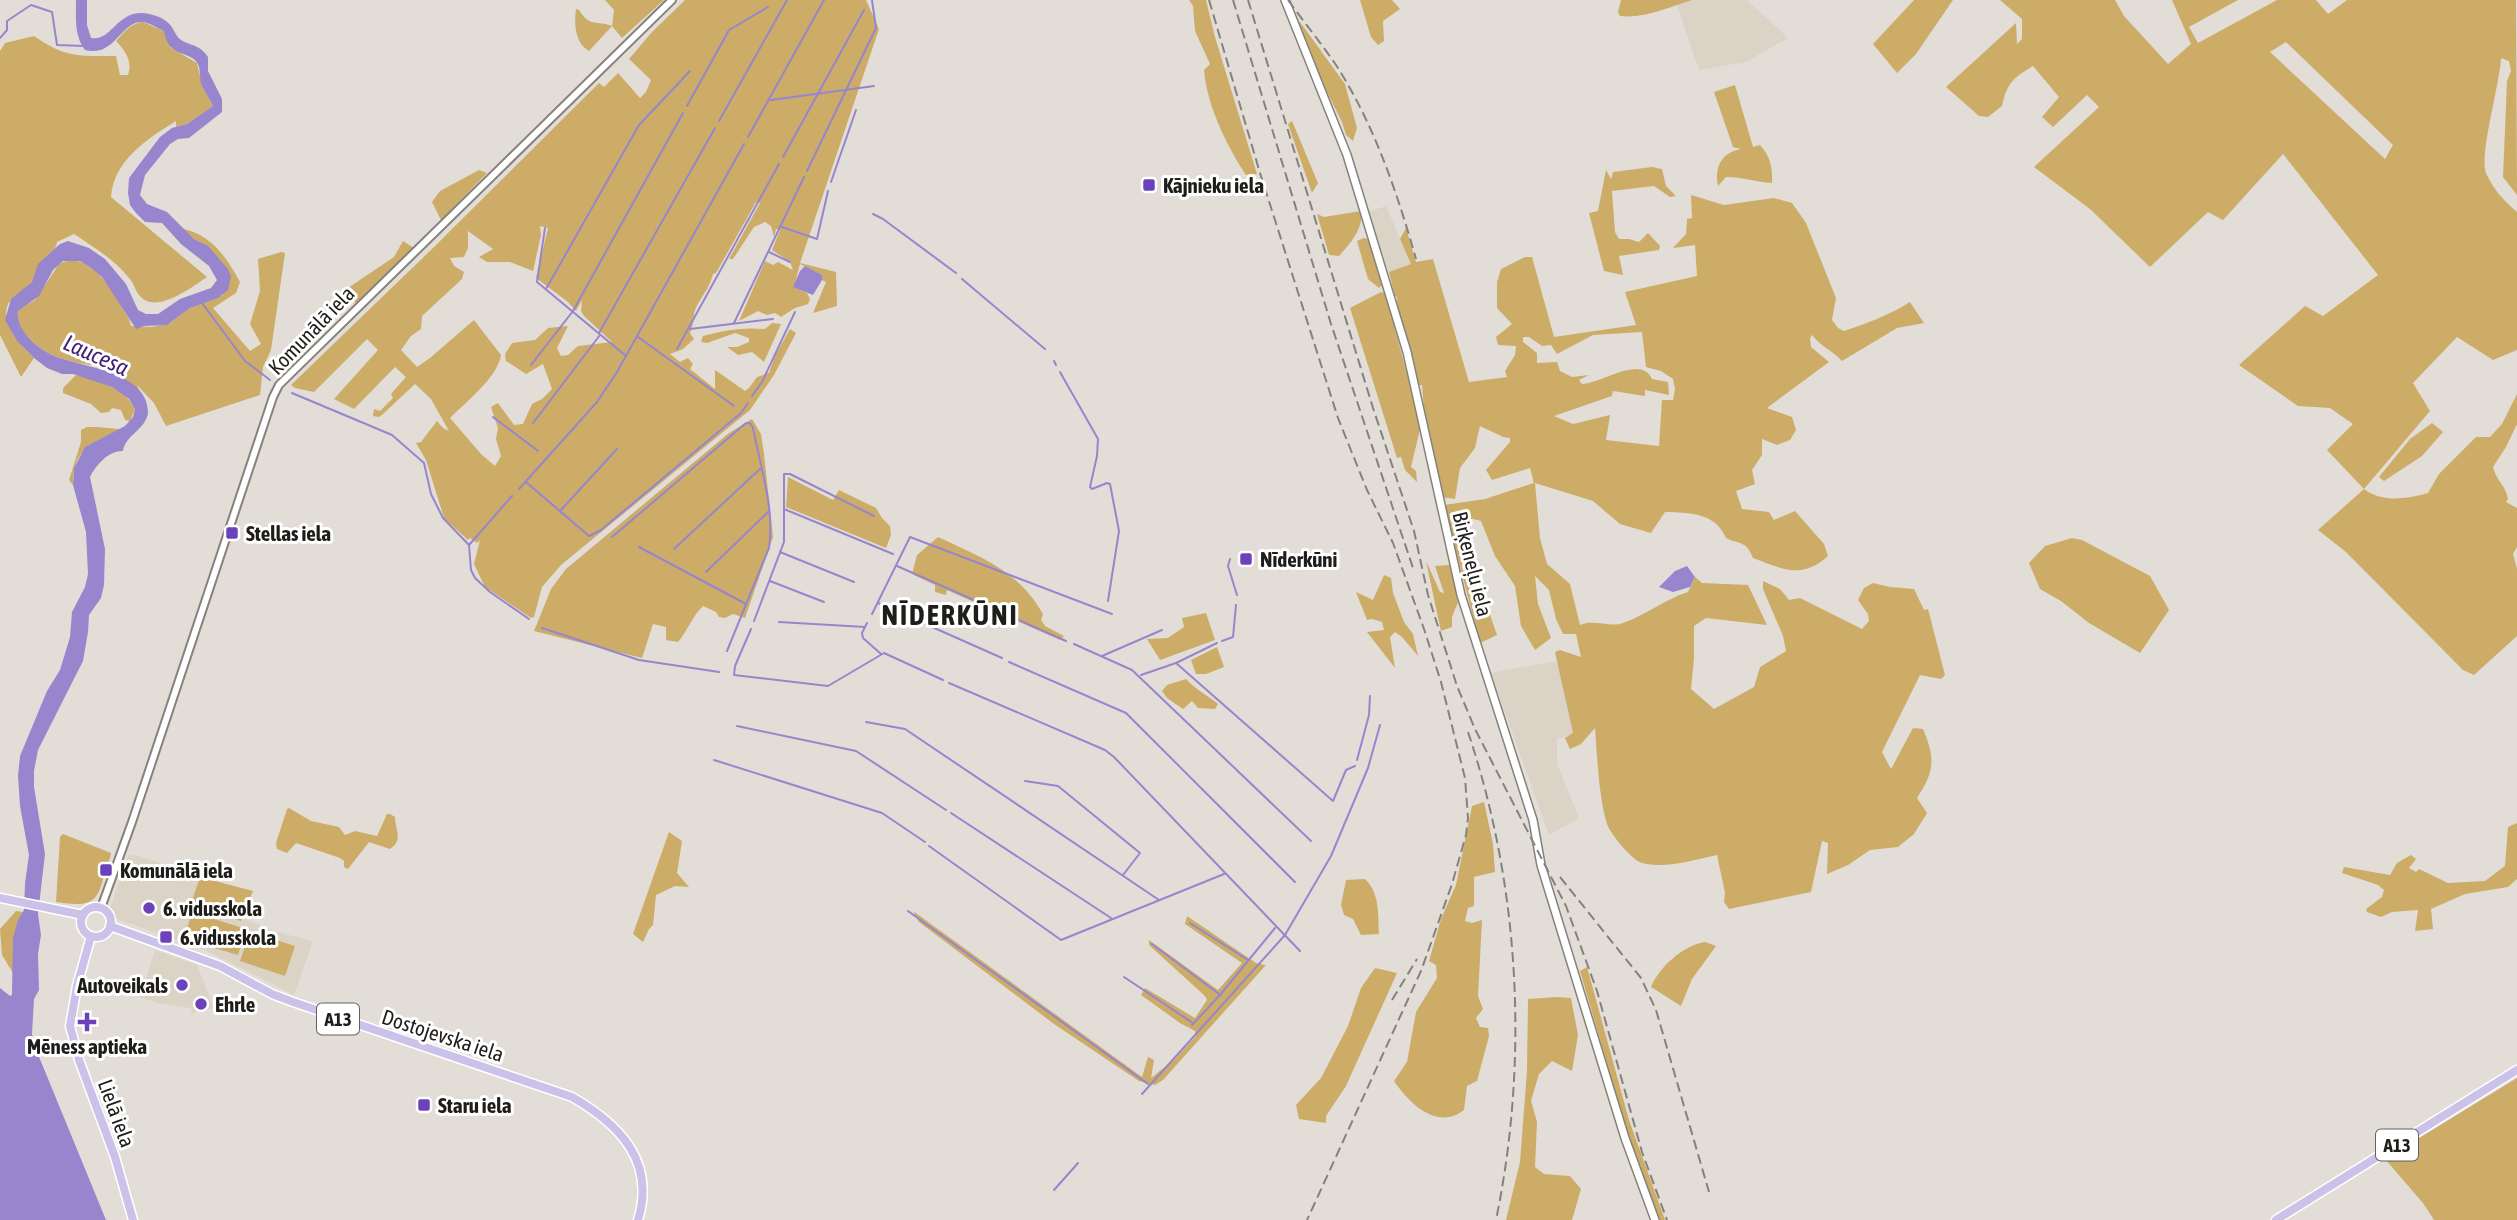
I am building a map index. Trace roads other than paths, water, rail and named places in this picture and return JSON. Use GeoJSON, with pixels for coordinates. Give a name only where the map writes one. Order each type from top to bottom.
{"type":"FeatureCollection","features":[{"type":"Feature","properties":{"kind":"main road","name":"Birķeneļu iela"},"geometry":{"type":"LineString","coordinates":[[1285,0],[1347,155],[1407,352],[1461,595],[1533,820],[1541,865],[1625,1138],[1655,1220]]}},
{"type":"Feature","properties":{"kind":"main road"},"geometry":{"type":"LineString","coordinates":[[0,898],[83,915]]}},
{"type":"Feature","properties":{"kind":"main road"},"geometry":{"type":"LineString","coordinates":[[92,908],[101,908],[110,917],[110,926],[101,936],[91,936],[83,930],[83,915],[92,908]]}},
{"type":"Feature","properties":{"kind":"main road","name":"Dostojevska iela"},"geometry":{"type":"LineString","coordinates":[[110,926],[220,966],[272,994],[293,1002],[572,1097],[613,1124],[636,1157],[643,1189],[638,1220]]}},
{"type":"Feature","properties":{"kind":"main road","name":"Lielā iela"},"geometry":{"type":"LineString","coordinates":[[91,936],[71,1011],[70,1026],[115,1157],[133,1220]]}},
{"type":"Feature","properties":{"kind":"main road","name":"A13"},"geometry":{"type":"LineString","coordinates":[[2276,1220],[2517,1070]]}},
{"type":"Feature","properties":{"kind":"street","name":"Komunālā iela"},"geometry":{"type":"LineString","coordinates":[[101,908],[132,822],[239,495],[279,385],[672,0]]}},
{"type":"Feature","properties":{"kind":"waterway"},"geometry":{"type":"LineString","coordinates":[[719,121],[787,0]]}},
{"type":"Feature","properties":{"kind":"waterway"},"geometry":{"type":"LineString","coordinates":[[748,137],[824,0]]}},
{"type":"Feature","properties":{"kind":"waterway"},"geometry":{"type":"LineString","coordinates":[[807,171],[876,28],[872,0]]}},
{"type":"Feature","properties":{"kind":"waterway"},"geometry":{"type":"LineString","coordinates":[[0,38],[7,30],[7,21],[31,5],[52,12],[57,45],[84,46]]}},
{"type":"Feature","properties":{"kind":"waterway"},"geometry":{"type":"LineString","coordinates":[[687,106],[729,30],[768,7]]}},
{"type":"Feature","properties":{"kind":"waterway"},"geometry":{"type":"LineString","coordinates":[[783,157],[864,10]]}},
{"type":"Feature","properties":{"kind":"waterway"},"geometry":{"type":"LineString","coordinates":[[546,289],[639,125],[690,71]]}},
{"type":"Feature","properties":{"kind":"waterway"},"geometry":{"type":"LineString","coordinates":[[771,100],[874,86]]}},
{"type":"Feature","properties":{"kind":"waterway"},"geometry":{"type":"LineString","coordinates":[[831,182],[856,110]]}},
{"type":"Feature","properties":{"kind":"waterway"},"geometry":{"type":"LineString","coordinates":[[531,365],[573,311],[683,113]]}},
{"type":"Feature","properties":{"kind":"waterway"},"geometry":{"type":"LineString","coordinates":[[599,333],[715,128]]}},
{"type":"Feature","properties":{"kind":"waterway"},"geometry":{"type":"LineString","coordinates":[[519,489],[597,402],[617,372],[744,144]]}},
{"type":"Feature","properties":{"kind":"waterway"},"geometry":{"type":"LineString","coordinates":[[677,349],[779,164]]}},
{"type":"Feature","properties":{"kind":"waterway"},"geometry":{"type":"LineString","coordinates":[[734,323],[804,177]]}},
{"type":"Feature","properties":{"kind":"waterway"},"geometry":{"type":"LineString","coordinates":[[782,227],[817,239],[828,191]]}},
{"type":"Feature","properties":{"kind":"waterway"},"geometry":{"type":"LineString","coordinates":[[873,214],[956,273]]}},
{"type":"Feature","properties":{"kind":"waterway"},"geometry":{"type":"LineString","coordinates":[[545,228],[537,282],[626,356]]}},
{"type":"Feature","properties":{"kind":"waterway"},"geometry":{"type":"LineString","coordinates":[[769,252],[790,262]]}},
{"type":"Feature","properties":{"kind":"waterway"},"geometry":{"type":"LineString","coordinates":[[962,279],[1045,349]]}},
{"type":"Feature","properties":{"kind":"waterway"},"geometry":{"type":"LineString","coordinates":[[202,303],[245,361],[270,380]]}},
{"type":"Feature","properties":{"kind":"waterway"},"geometry":{"type":"LineString","coordinates":[[752,396],[762,382],[795,312]]}},
{"type":"Feature","properties":{"kind":"waterway"},"geometry":{"type":"LineString","coordinates":[[690,329],[773,319]]}},
{"type":"Feature","properties":{"kind":"waterway"},"geometry":{"type":"LineString","coordinates":[[533,423],[600,335]]}},
{"type":"Feature","properties":{"kind":"waterway"},"geometry":{"type":"LineString","coordinates":[[638,337],[734,406]]}},
{"type":"Feature","properties":{"kind":"waterway"},"geometry":{"type":"LineString","coordinates":[[1054,361],[1056,365]]}},
{"type":"Feature","properties":{"kind":"waterway"},"geometry":{"type":"LineString","coordinates":[[1060,372],[1098,439],[1090,487],[1092,489],[1110,484],[1119,531],[1108,601]]}},
{"type":"Feature","properties":{"kind":"waterway"},"geometry":{"type":"LineString","coordinates":[[292,393],[392,435],[424,463],[431,494],[443,518],[469,545],[471,570],[475,578],[529,619]]}},
{"type":"Feature","properties":{"kind":"waterway"},"geometry":{"type":"LineString","coordinates":[[526,482],[589,536],[601,530],[741,413],[748,403]]}},
{"type":"Feature","properties":{"kind":"waterway"},"geometry":{"type":"LineString","coordinates":[[493,417],[538,451]]}},
{"type":"Feature","properties":{"kind":"waterway"},"geometry":{"type":"LineString","coordinates":[[612,537],[746,423],[750,423],[766,487],[770,518],[769,548],[727,651]]}},
{"type":"Feature","properties":{"kind":"waterway"},"geometry":{"type":"LineString","coordinates":[[561,510],[617,449]]}},
{"type":"Feature","properties":{"kind":"waterway"},"geometry":{"type":"LineString","coordinates":[[674,549],[760,469]]}},
{"type":"Feature","properties":{"kind":"waterway"},"geometry":{"type":"LineString","coordinates":[[754,621],[784,542],[784,474],[790,474],[874,516]]}},
{"type":"Feature","properties":{"kind":"waterway"},"geometry":{"type":"LineString","coordinates":[[469,545],[512,496]]}},
{"type":"Feature","properties":{"kind":"waterway"},"geometry":{"type":"LineString","coordinates":[[784,509],[893,554]]}},
{"type":"Feature","properties":{"kind":"waterway"},"geometry":{"type":"LineString","coordinates":[[706,572],[768,512]]}},
{"type":"Feature","properties":{"kind":"waterway"},"geometry":{"type":"LineString","coordinates":[[872,614],[910,537],[1112,614]]}},
{"type":"Feature","properties":{"kind":"waterway"},"geometry":{"type":"LineString","coordinates":[[639,547],[746,604]]}},
{"type":"Feature","properties":{"kind":"waterway"},"geometry":{"type":"LineString","coordinates":[[780,552],[854,582]]}},
{"type":"Feature","properties":{"kind":"waterway"},"geometry":{"type":"LineString","coordinates":[[1230,559],[1228,566],[1237,595]]}},
{"type":"Feature","properties":{"kind":"waterway"},"geometry":{"type":"LineString","coordinates":[[897,566],[1066,641]]}},
{"type":"Feature","properties":{"kind":"waterway"},"geometry":{"type":"LineString","coordinates":[[770,581],[824,602]]}},
{"type":"Feature","properties":{"kind":"waterway"},"geometry":{"type":"LineString","coordinates":[[878,603],[1002,658]]}},
{"type":"Feature","properties":{"kind":"waterway"},"geometry":{"type":"LineString","coordinates":[[1222,641],[1233,637],[1236,605]]}},
{"type":"Feature","properties":{"kind":"waterway"},"geometry":{"type":"LineString","coordinates":[[779,622],[865,627]]}},
{"type":"Feature","properties":{"kind":"waterway"},"geometry":{"type":"LineString","coordinates":[[867,623],[862,633],[863,638],[881,654]]}},
{"type":"Feature","properties":{"kind":"waterway"},"geometry":{"type":"LineString","coordinates":[[542,628],[639,660],[719,672]]}},
{"type":"Feature","properties":{"kind":"waterway"},"geometry":{"type":"LineString","coordinates":[[751,629],[735,666],[734,675],[828,686],[884,653],[943,680]]}},
{"type":"Feature","properties":{"kind":"waterway"},"geometry":{"type":"LineString","coordinates":[[1102,656],[1162,630]]}},
{"type":"Feature","properties":{"kind":"waterway"},"geometry":{"type":"LineString","coordinates":[[1141,675],[1176,663],[1217,643]]}},
{"type":"Feature","properties":{"kind":"waterway"},"geometry":{"type":"LineString","coordinates":[[1074,644],[1132,670],[1311,841]]}},
{"type":"Feature","properties":{"kind":"waterway"},"geometry":{"type":"LineString","coordinates":[[1009,662],[1126,713],[1295,882]]}},
{"type":"Feature","properties":{"kind":"waterway"},"geometry":{"type":"LineString","coordinates":[[1176,663],[1333,801],[1346,770],[1355,766]]}},
{"type":"Feature","properties":{"kind":"waterway"},"geometry":{"type":"LineString","coordinates":[[949,683],[1105,750],[1300,951]]}},
{"type":"Feature","properties":{"kind":"waterway"},"geometry":{"type":"LineString","coordinates":[[1357,760],[1369,715],[1370,696]]}},
{"type":"Feature","properties":{"kind":"waterway"},"geometry":{"type":"LineString","coordinates":[[866,722],[905,729],[1159,900]]}},
{"type":"Feature","properties":{"kind":"waterway"},"geometry":{"type":"LineString","coordinates":[[1142,1094],[1285,935],[1331,856],[1368,768],[1380,725]]}},
{"type":"Feature","properties":{"kind":"waterway"},"geometry":{"type":"LineString","coordinates":[[737,726],[856,751],[946,810]]}},
{"type":"Feature","properties":{"kind":"waterway"},"geometry":{"type":"LineString","coordinates":[[714,760],[882,813],[925,842]]}},
{"type":"Feature","properties":{"kind":"waterway"},"geometry":{"type":"LineString","coordinates":[[1025,781],[1058,786],[1140,853],[1123,875]]}},
{"type":"Feature","properties":{"kind":"waterway"},"geometry":{"type":"LineString","coordinates":[[951,813],[1111,918]]}},
{"type":"Feature","properties":{"kind":"waterway"},"geometry":{"type":"LineString","coordinates":[[929,846],[1061,940],[1224,874]]}},
{"type":"Feature","properties":{"kind":"waterway"},"geometry":{"type":"LineString","coordinates":[[908,911],[1148,1084]]}},
{"type":"Feature","properties":{"kind":"waterway"},"geometry":{"type":"LineString","coordinates":[[1190,923],[1248,960]]}},
{"type":"Feature","properties":{"kind":"waterway"},"geometry":{"type":"LineString","coordinates":[[1192,1025],[1275,928]]}},
{"type":"Feature","properties":{"kind":"waterway"},"geometry":{"type":"LineString","coordinates":[[1152,944],[1219,994]]}},
{"type":"Feature","properties":{"kind":"waterway"},"geometry":{"type":"LineString","coordinates":[[1124,977],[1193,1023]]}},
{"type":"Feature","properties":{"kind":"waterway"},"geometry":{"type":"LineString","coordinates":[[1054,1190],[1078,1163]]}},
{"type":"Feature","properties":{"kind":"railway"},"geometry":{"type":"LineString","coordinates":[[1209,0],[1260,173],[1338,418],[1367,490],[1393,543],[1424,629],[1441,682],[1465,778],[1468,818],[1466,835],[1452,884],[1421,971],[1307,1220]]}},
{"type":"Feature","properties":{"kind":"railway"},"geometry":{"type":"LineString","coordinates":[[1233,0],[1331,324],[1413,568]]}},
{"type":"Feature","properties":{"kind":"railway"},"geometry":{"type":"LineString","coordinates":[[1248,0],[1373,408],[1414,531],[1428,595],[1457,686],[1475,729],[1566,906],[1597,991],[1642,1152],[1667,1220]]}},
{"type":"Feature","properties":{"kind":"railway"},"geometry":{"type":"LineString","coordinates":[[1288,0],[1336,65],[1362,111],[1392,184],[1416,259]]}},
{"type":"Feature","properties":{"kind":"railway"},"geometry":{"type":"LineString","coordinates":[[1468,732],[1499,851],[1514,974],[1513,1098],[1496,1220]]}},
{"type":"Feature","properties":{"kind":"railway"},"geometry":{"type":"LineString","coordinates":[[1560,877],[1641,978],[1656,1010],[1709,1192]]}},
{"type":"Feature","properties":{"kind":"railway"},"geometry":{"type":"LineString","coordinates":[[1392,1000],[1417,959]]}},
{"type":"Feature","properties":{"kind":"place","name":"Kājnieku iela"},"geometry":{"type":"Point","coordinates":[1149,185]}},
{"type":"Feature","properties":{"kind":"place","name":"Stellas iela"},"geometry":{"type":"Point","coordinates":[232,533]}},
{"type":"Feature","properties":{"kind":"place","name":"Nīderkūni"},"geometry":{"type":"Point","coordinates":[1246,559]}},
{"type":"Feature","properties":{"kind":"place","name":"Komunālā iela"},"geometry":{"type":"Point","coordinates":[106,870]}},
{"type":"Feature","properties":{"kind":"place","name":"6. vidusskola"},"geometry":{"type":"Point","coordinates":[149,908]}},
{"type":"Feature","properties":{"kind":"place","name":"6.vidusskola"},"geometry":{"type":"Point","coordinates":[166,937]}},
{"type":"Feature","properties":{"kind":"place","name":"Autoveikals"},"geometry":{"type":"Point","coordinates":[182,985]}},
{"type":"Feature","properties":{"kind":"place","name":"Ehrle"},"geometry":{"type":"Point","coordinates":[201,1004]}},
{"type":"Feature","properties":{"kind":"place","name":"Mēness aptieka"},"geometry":{"type":"Point","coordinates":[87,1022]}},
{"type":"Feature","properties":{"kind":"place","name":"Staru iela"},"geometry":{"type":"Point","coordinates":[424,1105]}},
{"type":"Feature","properties":{"kind":"district","name":"NĪDERKŪNI"},"geometry":{"type":"Point","coordinates":[950,615]}},
{"type":"Feature","properties":{"kind":"water label","name":"Laucesa"},"geometry":{"type":"Point","coordinates":[96,355]}}]}
